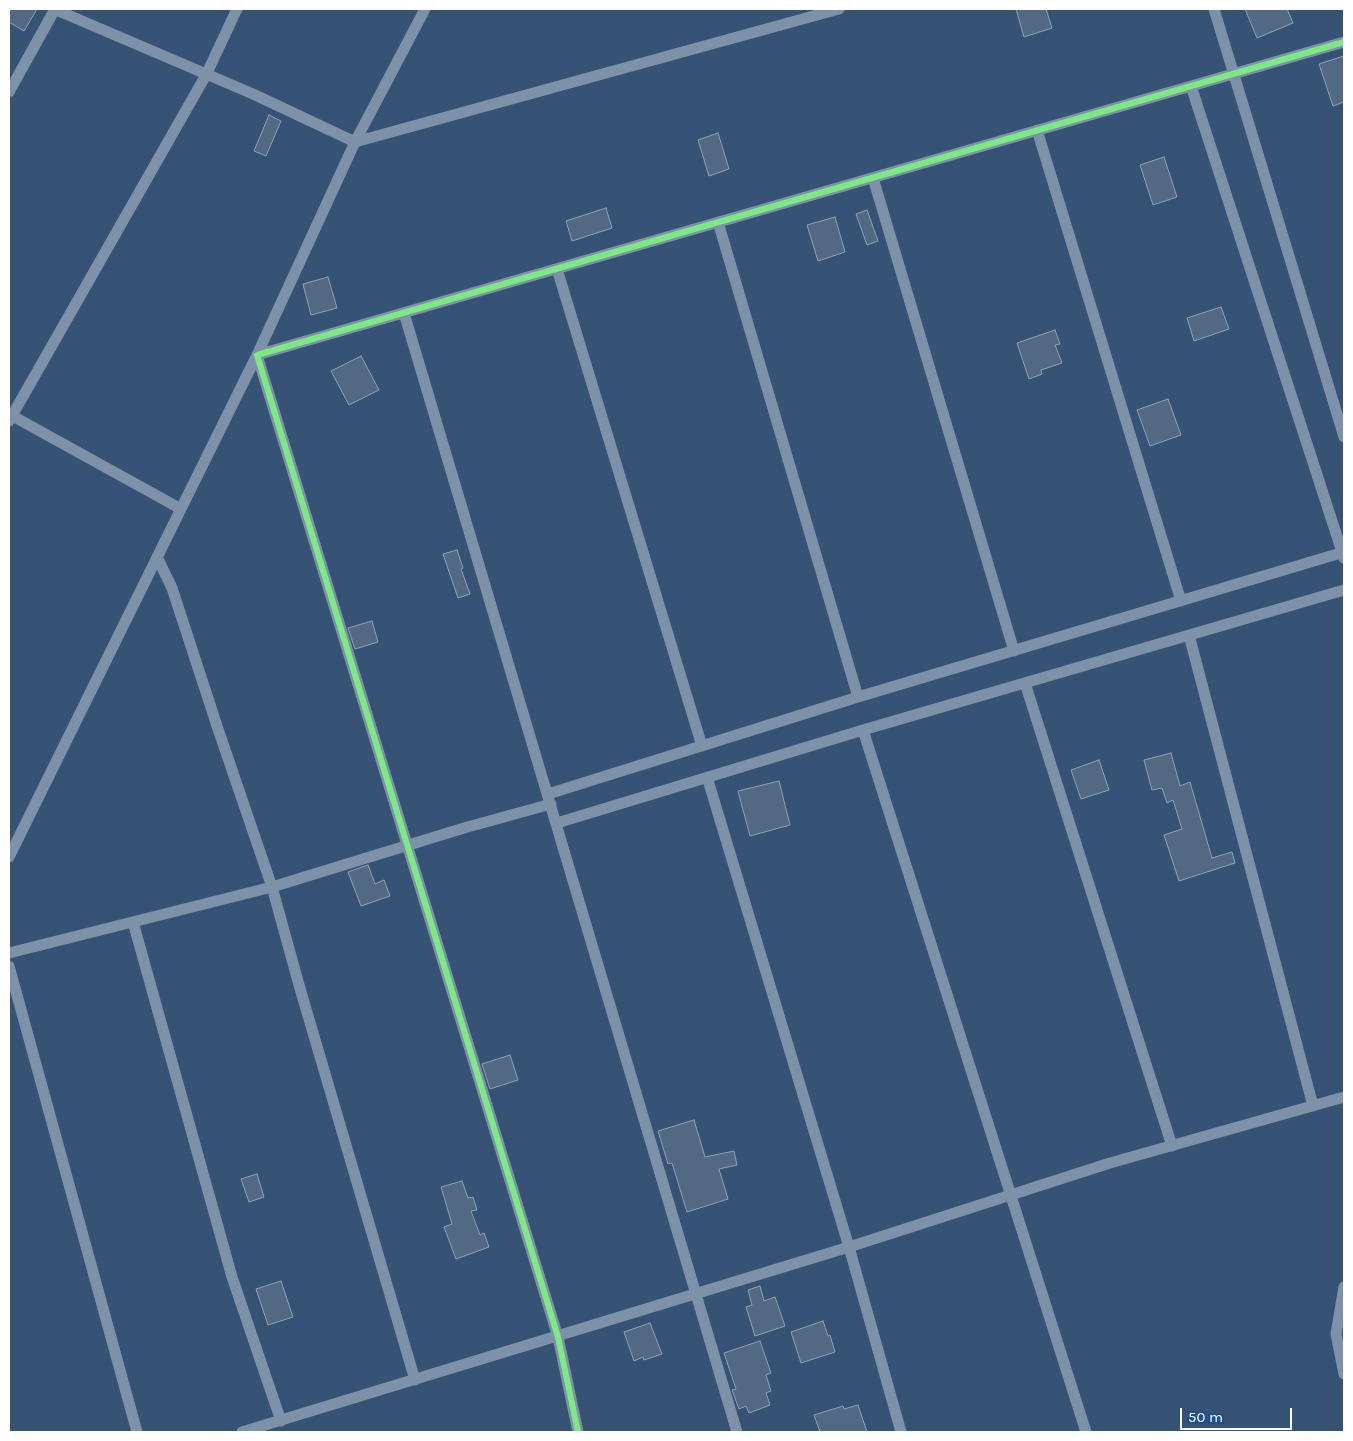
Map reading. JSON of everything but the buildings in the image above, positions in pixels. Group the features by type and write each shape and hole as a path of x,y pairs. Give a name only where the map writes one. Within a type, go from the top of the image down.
{"street":[{"path":"9,92 54,9 253,94 355,142 839,9"},
{"path":"181,509 10,417 206,75 237,9"},
{"path":"9,856 257,355 355,142 425,9"},
{"path":"1214,9 1344,437"},
{"path":"257,355 1344,42"},
{"path":"9,953 272,886 407,845 549,799 702,746 858,697 1344,554 1191,86"},
{"path":"1037,130 1181,601"},
{"path":"873,178 1014,651"},
{"path":"718,222 858,697"},
{"path":"557,269 702,746"},
{"path":"404,312 737,1432"},
{"path":"257,355 558,1337 578,1432"},
{"path":"157,557 172,588 218,730 272,886 298,985 415,1380"},
{"path":"557,823 863,730 1344,590"},
{"path":"1189,635 1313,1106"},
{"path":"1025,683 1172,1146"},
{"path":"863,730 1086,1432"},
{"path":"707,777 850,1247 901,1432"},
{"path":"133,922 232,1277 280,1420"},
{"path":"9,966 137,1432"},
{"path":"242,1432 850,1247 1110,1163 1344,1098"},
{"path":"1344,1287 1336,1334 1344,1374"}],"cycle path":[{"path":"578,1432 558,1337 257,355 1344,42"}]}
